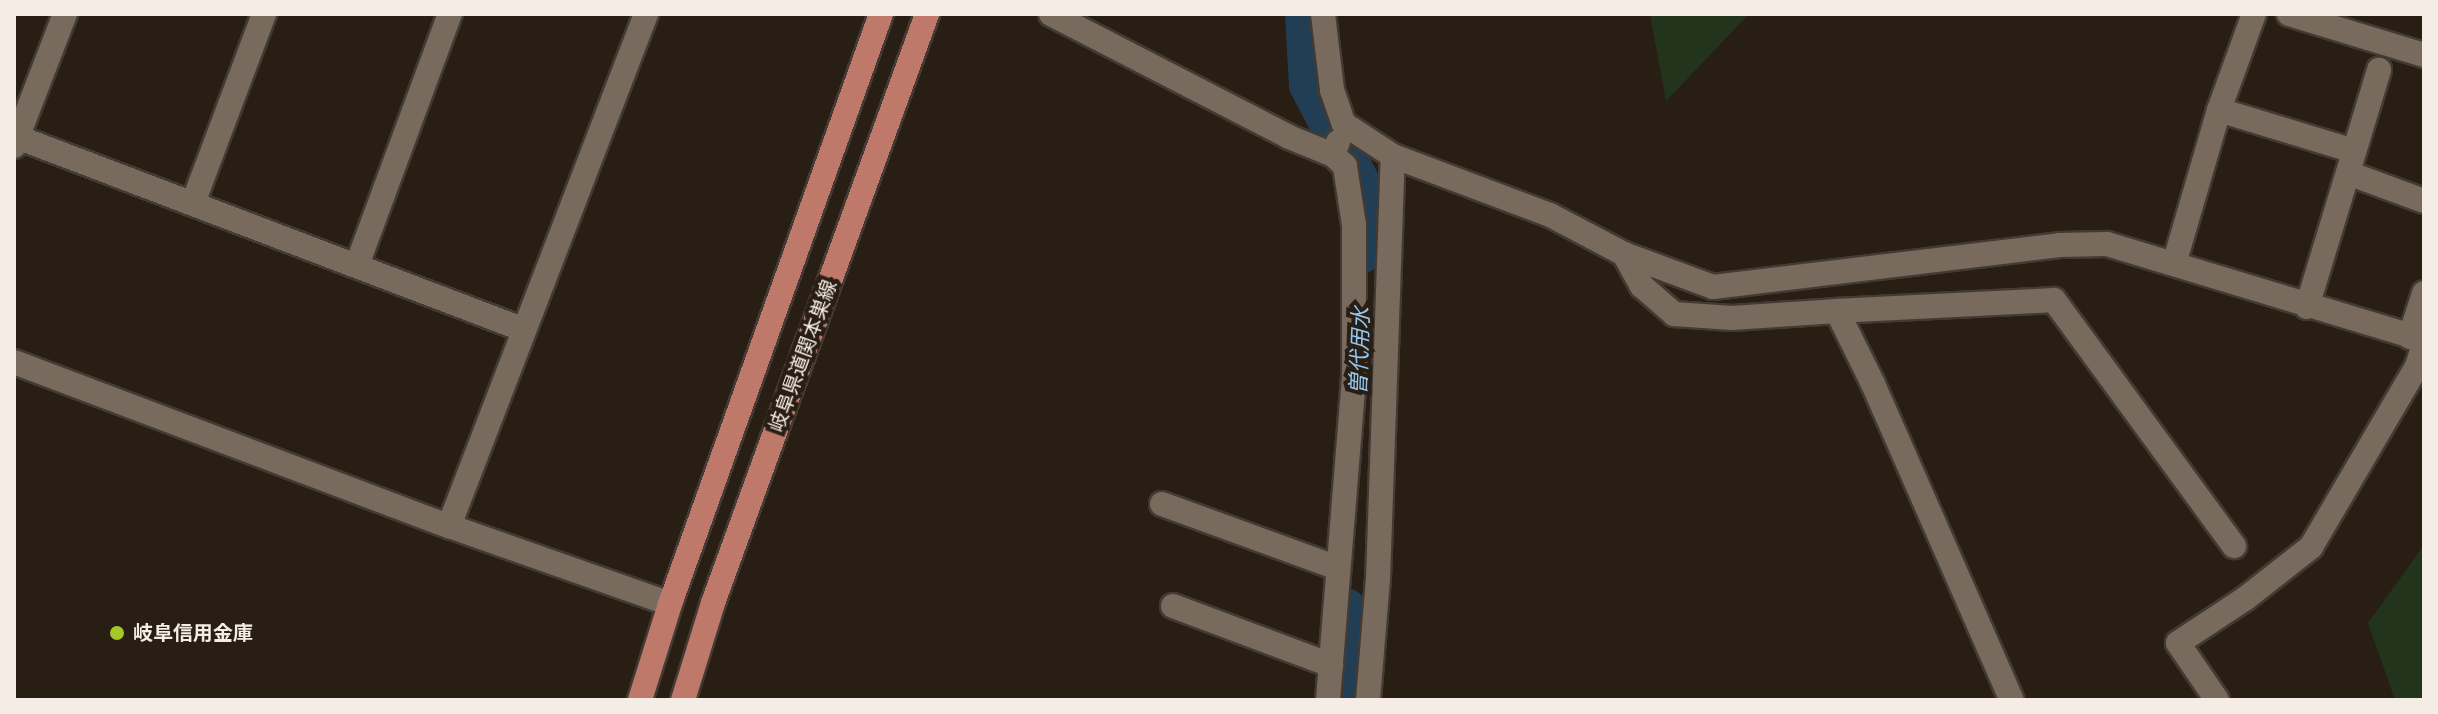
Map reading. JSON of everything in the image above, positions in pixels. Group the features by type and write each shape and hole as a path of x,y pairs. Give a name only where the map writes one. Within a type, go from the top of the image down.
{"main road":[{"name":"岐阜県道関本巣線","path":"640,700 670,604 881,14"},
{"name":"岐阜県道関本巣線","path":"683,700 713,603 927,14"}],"street":[{"path":"65,14 16,141 193,203 522,329"},
{"path":"193,203 264,14"},
{"path":"357,265 450,14"},
{"path":"449,526 522,329 646,14"},
{"path":"1051,14 1289,137 1333,155 1345,166 1354,225 1354,376 1328,700"},
{"path":"1323,14 1332,90 1344,124 1393,156 1550,215 1624,254 1713,287 2059,245 2107,244 2419,340"},
{"path":"2174,264 2219,110 2254,14"},
{"path":"2289,14 2424,55"},
{"path":"2307,307 2379,70"},
{"path":"2219,110 2351,162 2424,201"},
{"path":"1333,155 1344,124"},
{"path":"1368,700 1379,564 1393,156"},
{"path":"1624,254 1642,286 1674,314 1732,318 2054,300 2234,546"},
{"path":"2217,700 2178,643 2246,598 2311,547 2417,366 2424,293"},
{"path":"1837,311 1880,398 2012,700"},
{"path":"14,362 449,526 670,604"},
{"path":"1162,504 1338,568"},
{"path":"1173,606 1331,665"}],"green space":[{"path":"1650,14 1749,14 1666,101"},
{"path":"2424,545 2424,700 2395,700 2368,623"}],"waterway":[{"name":"曽代用水","path":"1305,14 1309,85 1362,186 1362,253"},
{"name":"曽代用水","path":"1341,700 1346,608"}],"place":[{"name":"岐阜信用金庫","path":"117,633"}]}
